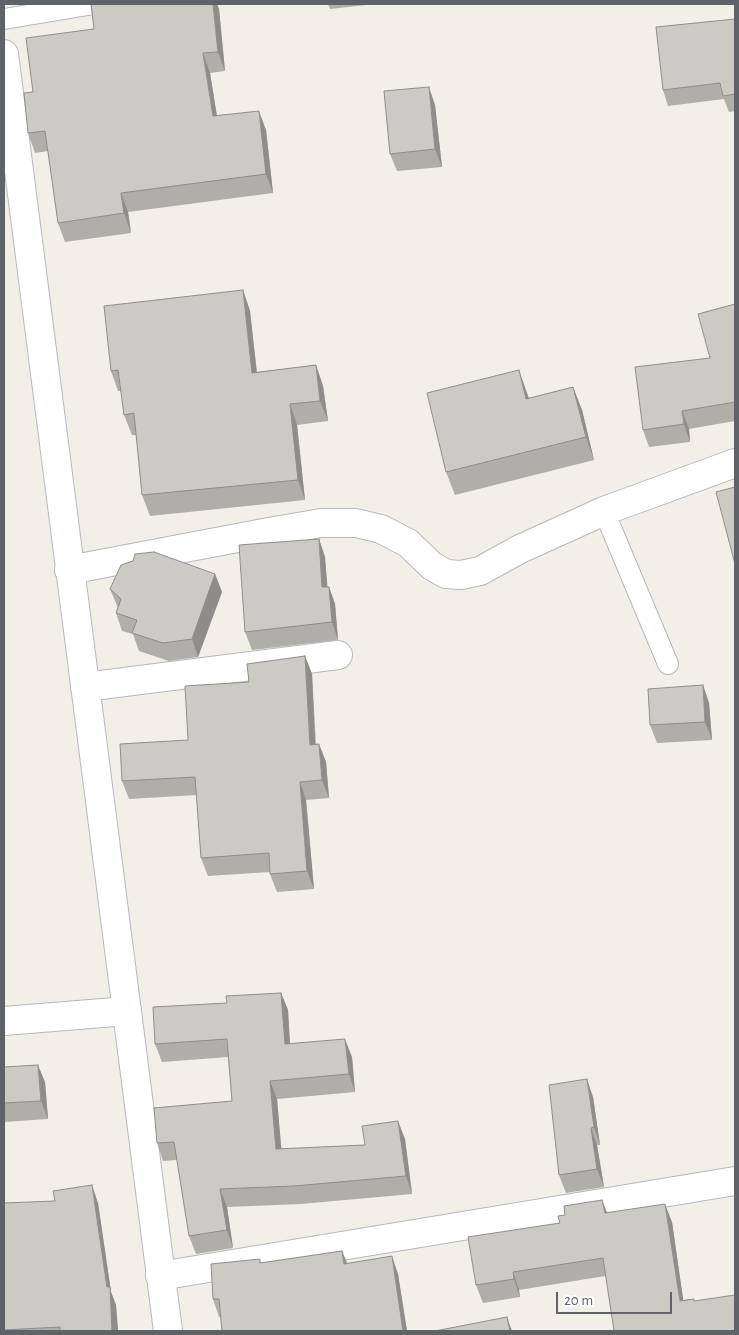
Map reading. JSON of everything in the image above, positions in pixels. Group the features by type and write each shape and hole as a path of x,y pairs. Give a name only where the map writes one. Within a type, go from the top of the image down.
{"street":[{"path":"4,54 168,1331"},
{"path":"69,570 322,523 356,523 381,528 408,543 432,566 446,574 461,575 480,571 520,549 604,511 735,463"},
{"path":"84,688 338,655"},
{"path":"4,1021 127,1011"},
{"path":"160,1276 735,1182"}],"lane":[{"path":"4,19 94,4"},
{"path":"604,511 668,664"}],"building":[{"path":"91,4 213,4 218,52 203,53 213,116 259,111 266,174 121,193 124,213 58,223 45,131 28,133 24,93 33,92 26,38 94,29"},
{"path":"735,19 735,94 723,96 720,83 663,90 656,27"},
{"path":"429,87 435,149 390,154 384,91"},
{"path":"243,290 252,373 316,365 320,401 290,404 298,480 142,495 134,413 124,415 118,370 111,371 104,306"},
{"path":"735,304 735,402 682,411 684,424 643,430 635,367 710,358 698,314"},
{"path":"519,370 526,399 573,387 586,437 446,472 427,393"},
{"path":"735,487 735,564 716,492"},
{"path":"319,539 322,587 329,587 332,622 245,632 239,545"},
{"path":"154,552 215,574 192,639 163,643 132,633 137,620 116,613 121,599 110,589 121,565 133,561 135,554"},
{"path":"305,656 310,745 319,744 322,780 300,782 307,871 270,874 269,853 201,858 195,777 122,781 120,744 188,740 185,686 249,682 247,664"},
{"path":"703,685 705,722 650,725 648,689"},
{"path":"281,993 285,1044 345,1039 349,1074 270,1081 276,1149 365,1145 362,1126 398,1121 406,1176 294,1186 220,1189 227,1230 189,1236 174,1142 157,1143 154,1108 232,1101 227,1039 155,1044 153,1007 227,1003 226,996"},
{"path":"38,1065 41,1101 4,1103 4,1067"},
{"path":"587,1079 594,1127 591,1128 597,1169 559,1175 549,1085"},
{"path":"92,1185 107,1287 110,1287 112,1331 60,1331 60,1327 4,1330 4,1203 55,1201 53,1191"},
{"path":"602,1200 605,1213 665,1204 680,1301 694,1299 694,1301 735,1295 735,1331 614,1331 603,1258 513,1272 514,1279 476,1285 468,1237 560,1223 558,1216 565,1215 564,1206"},
{"path":"342,1251 344,1264 392,1256 403,1331 222,1331 219,1299 213,1299 211,1264 260,1259 260,1263"},
{"path":"507,1317 510,1331 435,1331"}]}
